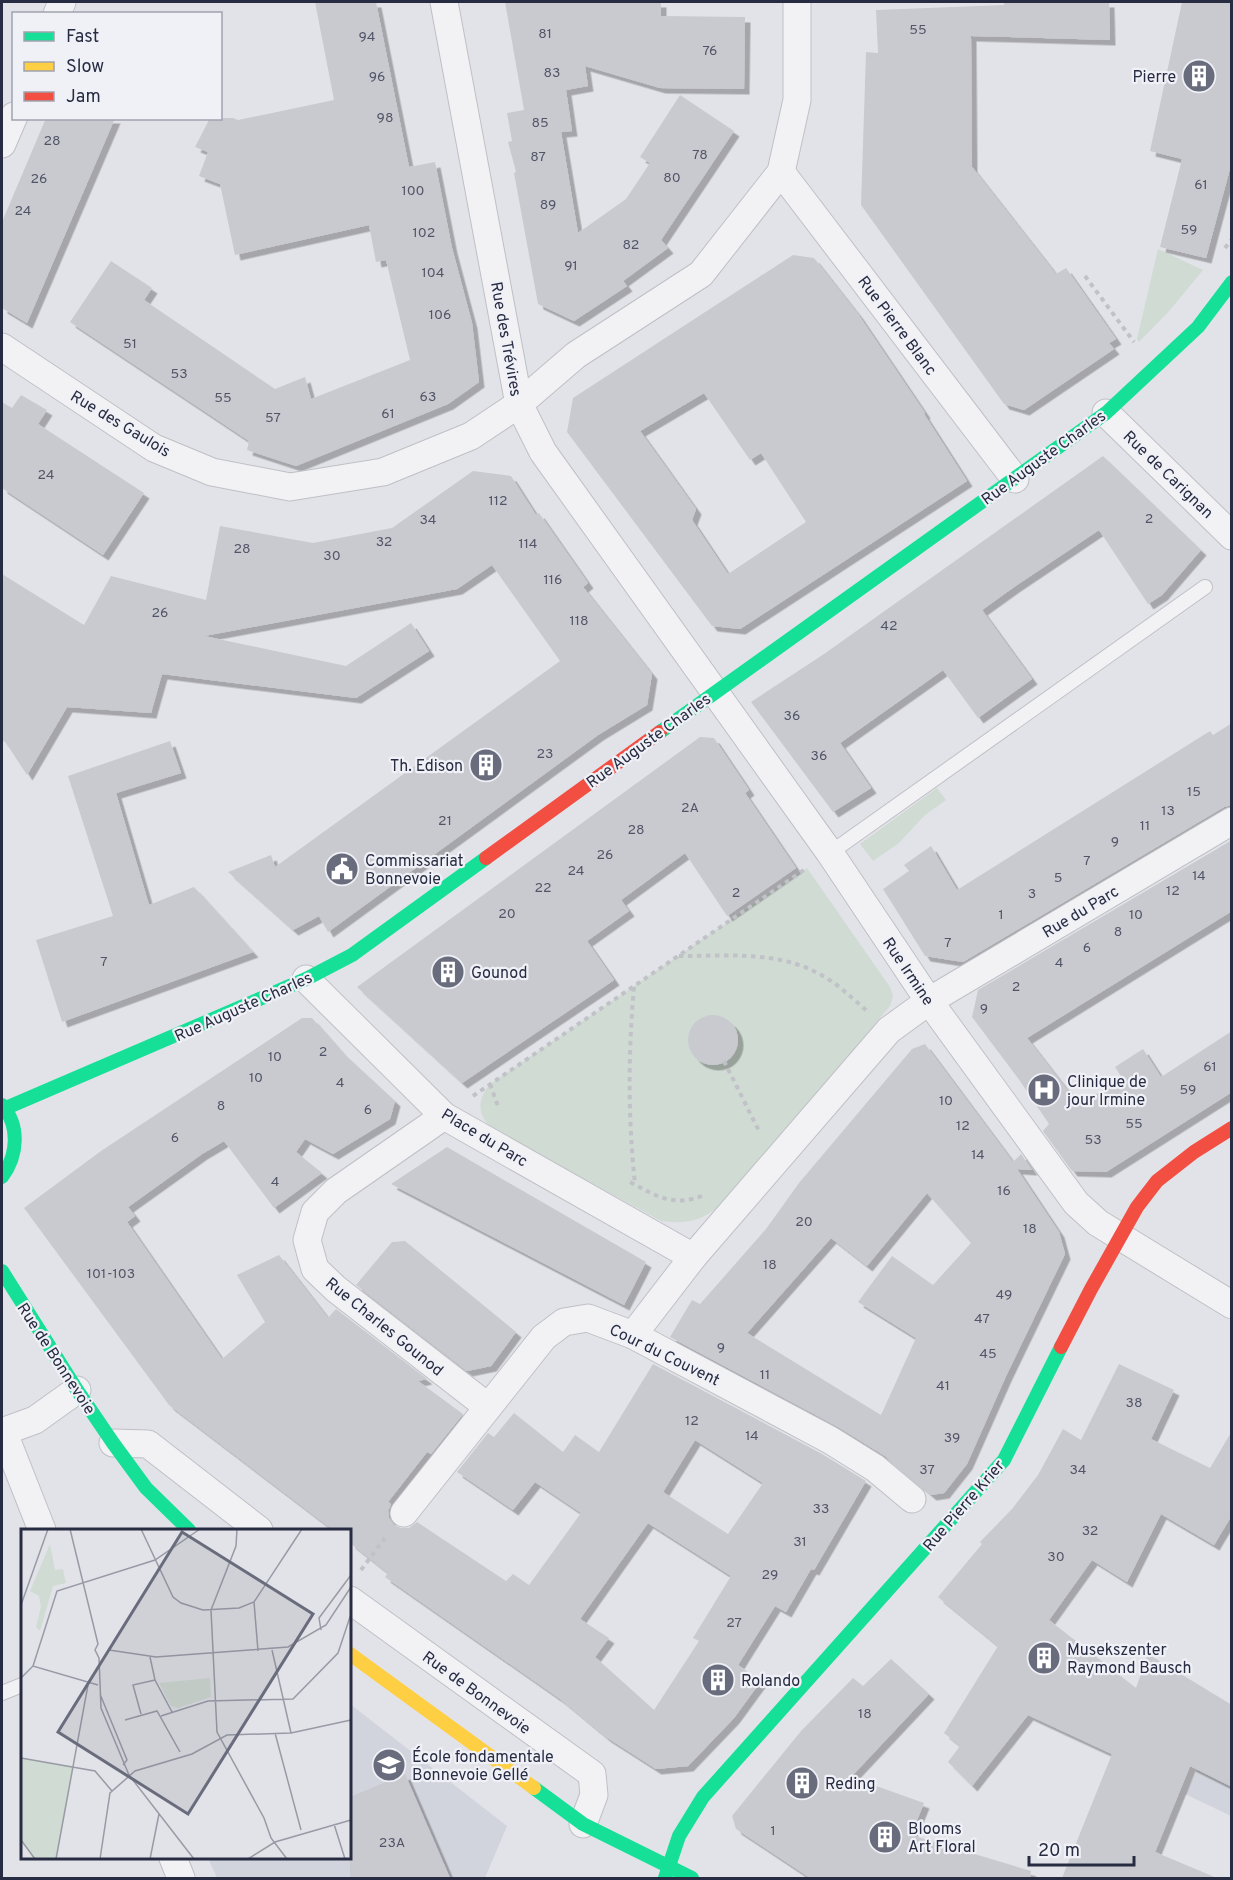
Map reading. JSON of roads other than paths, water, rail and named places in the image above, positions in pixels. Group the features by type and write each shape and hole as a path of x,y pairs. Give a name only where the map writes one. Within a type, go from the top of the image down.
{"main road":[{"name":"Rue Auguste Charles","path":"4,1106 306,979 352,955 1106,412 1198,327 1232,282"},
{"path":"2,1178 14,1152 14,1129 4,1106"},
{"name":"Rue Pierre Krier","path":"666,1873 678,1837 688,1817 703,1797 1004,1460 1119,1237 1137,1207 1157,1181 1194,1152 1232,1128"},
{"name":"Rue de Bonnevoie","path":"2,1272 113,1443 146,1488 188,1529"},
{"path":"351,1655 583,1824 666,1873 692,1878"}],"street":[{"name":"Rue des Trévires","path":"444,2 479,179 519,404 543,452 715,692"},
{"path":"781,172 797,100 797,2"},
{"path":"2,144 12,120"},
{"name":"Rue des Gaulois","path":"2,347 154,448 212,472 290,487 383,472 471,435 519,404 576,356 701,274 781,172"},
{"name":"Rue Pierre Blanc","path":"781,172 1015,479"},
{"name":"Rue de Carignan","path":"1106,412 1232,536"},
{"name":"Rue Irmine","path":"715,692 830,853 929,1001 1076,1203 1098,1223 1119,1237 1232,1305"},
{"name":"Rue du Parc","path":"929,1001 1232,821"},
{"name":"Place du Parc","path":"306,979 444,1116 693,1257"},
{"path":"633,1335 693,1257 889,1030 929,1001"},
{"name":"Rue Charles Gounod","path":"444,1116 336,1191 315,1212 307,1240 315,1269 336,1289 488,1407"},
{"name":"Cour du Couvent","path":"404,1513 544,1337 564,1322 588,1318 633,1335 830,1440 875,1467 912,1499"},
{"path":"42,1529 2,1432 35,1420 77,1390"},
{"path":"113,1443 148,1444 258,1529"},
{"name":"Rue de Bonnevoie","path":"353,1588 592,1774 594,1795 583,1824"},
{"path":"174,1859 181,1878"}],"lane":[{"path":"830,853 1205,587"},
{"path":"2,1693 21,1685"}],"place":[{"name":"Pierre","path":"1199,76"},
{"name":"Th. Edison","path":"486,765"},
{"name":"Commissariat Bonnevoie","path":"342,869"},
{"name":"Gounod","path":"448,972"},
{"name":"Clinique de jour Irmine","path":"1044,1090"},
{"name":"Musekszenter Raymond Bausch","path":"1044,1658"},
{"name":"Rolando","path":"718,1680"},
{"name":"École fondamentale Bonnevoie Gellé","path":"389,1765"},
{"name":"Reding","path":"802,1783"},
{"name":"Blooms Art Floral","path":"885,1837"}]}
